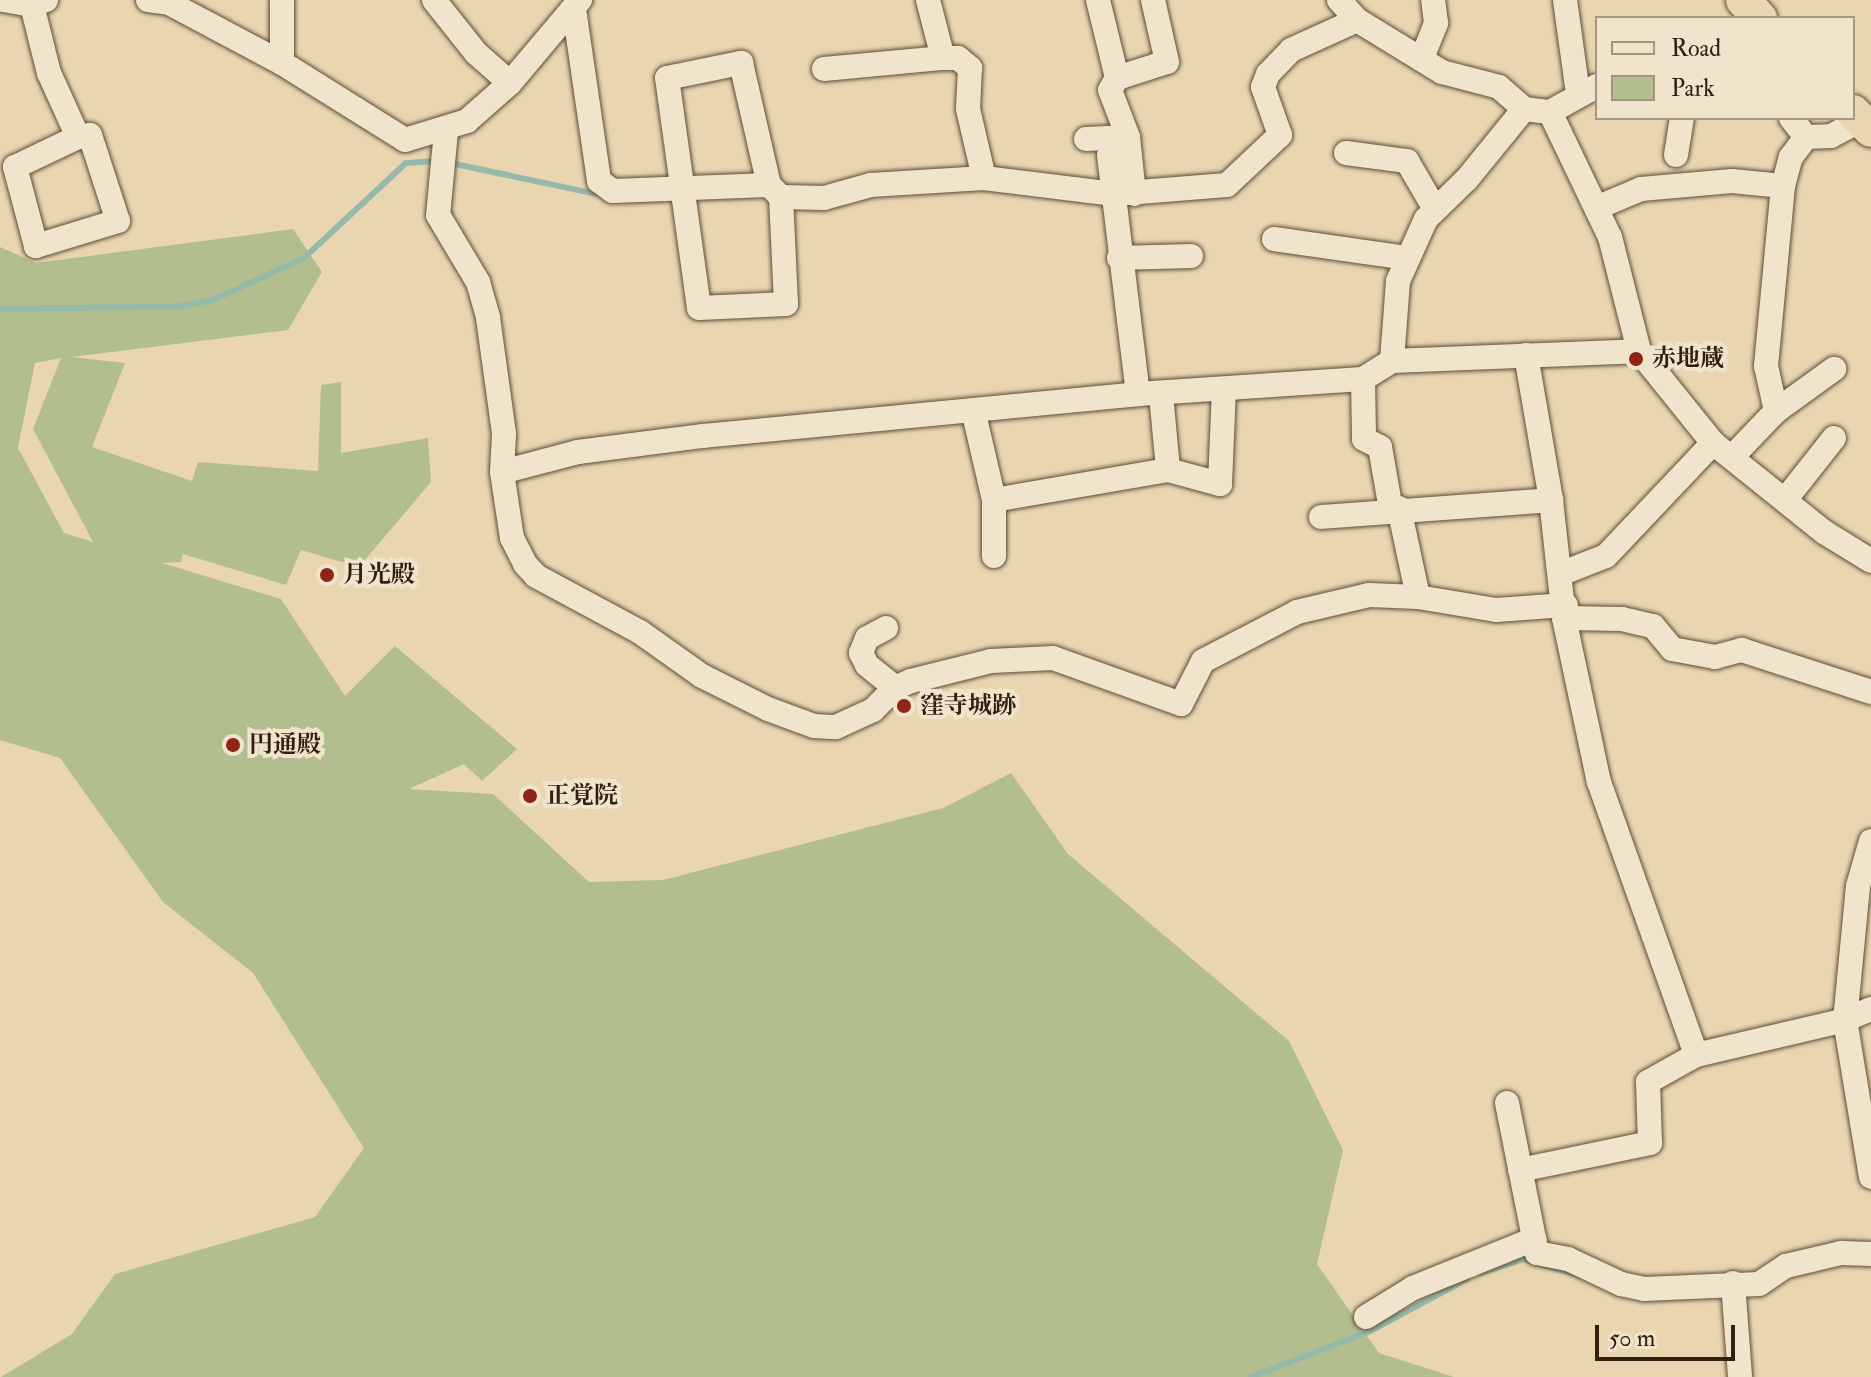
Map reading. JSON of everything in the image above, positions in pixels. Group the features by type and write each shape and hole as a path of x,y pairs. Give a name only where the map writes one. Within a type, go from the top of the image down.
{"highway":[{"path":"1743,0 1758,16"}],"street":[{"path":"3,0 39,2 49,73 78,137"},
{"path":"282,0 282,63"},
{"path":"434,0 476,53 510,83"},
{"path":"928,0 943,58"},
{"path":"1098,0 1117,78"},
{"path":"1153,0 1167,62 1117,78 1110,90 1128,137 1119,258 1168,470"},
{"path":"1339,0 1357,20 1442,72 1499,87 1524,109 1550,112 1587,90 1565,0"},
{"path":"1422,58 1436,23 1433,0"},
{"path":"162,1 282,63 405,140 446,131 467,121 510,83 577,5"},
{"path":"577,5 599,181 613,191 775,191 824,198 871,185 984,178 1124,194 1227,185 1290,132 1263,87 1268,74 1291,50 1357,20"},
{"path":"824,69 958,58 970,68 968,109 984,178"},
{"path":"741,63 775,191 786,304 699,308 685,191 667,78 741,63"},
{"path":"1392,361 1398,281 1408,258 1435,209 1467,179 1524,109"},
{"path":"1550,112 1610,237 1639,351 1722,450 1785,500 1871,561"},
{"path":"1676,155 1682,120"},
{"path":"1776,411 1766,366 1786,167 1798,127 1831,136 1862,121"},
{"path":"446,131 438,215 478,282 488,318 504,434 502,472 512,538 536,576 640,632 702,676 814,726 851,723 895,688 991,661 1053,658 1181,704 1203,661 1297,612 1369,595 1418,597 1496,610 1565,611 1622,619 1653,626 1672,649 1715,657 1742,650 1871,692"},
{"path":"90,135 118,221 36,246 15,167 78,137 90,135"},
{"path":"1086,139 1128,137"},
{"path":"1346,153 1407,161 1435,209"},
{"path":"1109,155 1124,194"},
{"path":"1596,208 1641,189 1732,181 1783,186"},
{"path":"1274,239 1408,258"},
{"path":"1119,258 1191,256"},
{"path":"502,472 578,452 1150,394 1363,379 1392,361 1639,351"},
{"path":"1526,355 1551,500 1565,611 1599,782 1696,1055"},
{"path":"1560,574 1606,556 1722,450 1834,369"},
{"path":"1363,379 1364,439 1380,447 1418,597"},
{"path":"994,500 1168,470 1220,484 1224,389"},
{"path":"974,414 994,500 994,556"},
{"path":"1785,500 1834,438"},
{"path":"1321,517 1395,509 1551,500"},
{"path":"886,628 867,638 861,653 867,665 895,688"},
{"path":"1871,841 1858,886 1845,1020 1871,1177"},
{"path":"1520,1170 1650,1143 1648,1082 1696,1055 1845,1020 1871,1009"},
{"path":"1507,1103 1537,1253 1594,1269 1621,1284 1644,1289 1759,1284 1786,1266 1841,1253 1871,1254"},
{"path":"1366,1317 1413,1288 1534,1239"},
{"path":"1733,1283 1740,1377"}],"green space":[{"path":"293,229 322,272 288,330 72,357 125,363 92,447 192,481 198,462 318,471 321,385 341,382 341,453 428,438 431,482 359,567 301,550 286,585 183,554 181,562 162,563 281,599 345,696 395,646 517,749 482,781 464,764 409,789 493,794 589,882 663,880 943,808 1011,773 1068,854 1289,1041 1343,1150 1317,1264 1379,1353 1454,1377 1,1377 72,1334 115,1274 315,1217 364,1148 253,973 163,902 60,758 0,740 0,247 36,263","holes":["61,358 33,429 93,542 64,533 18,448 35,363"]}],"waterway":[{"path":"0,309 181,306 213,300 304,258 406,163 436,161"},
{"path":"455,164 596,194"},
{"path":"1481,1273 1523,1259 1581,1276"},
{"path":"1251,1377 1370,1331 1467,1279"}],"place":[{"name":"赤地蔵","path":"1636,359"},
{"name":"月光殿","path":"327,575"},
{"name":"窪寺城跡","path":"904,706"},
{"name":"円通殿","path":"233,745"},
{"name":"正覚院","path":"530,796"}]}
